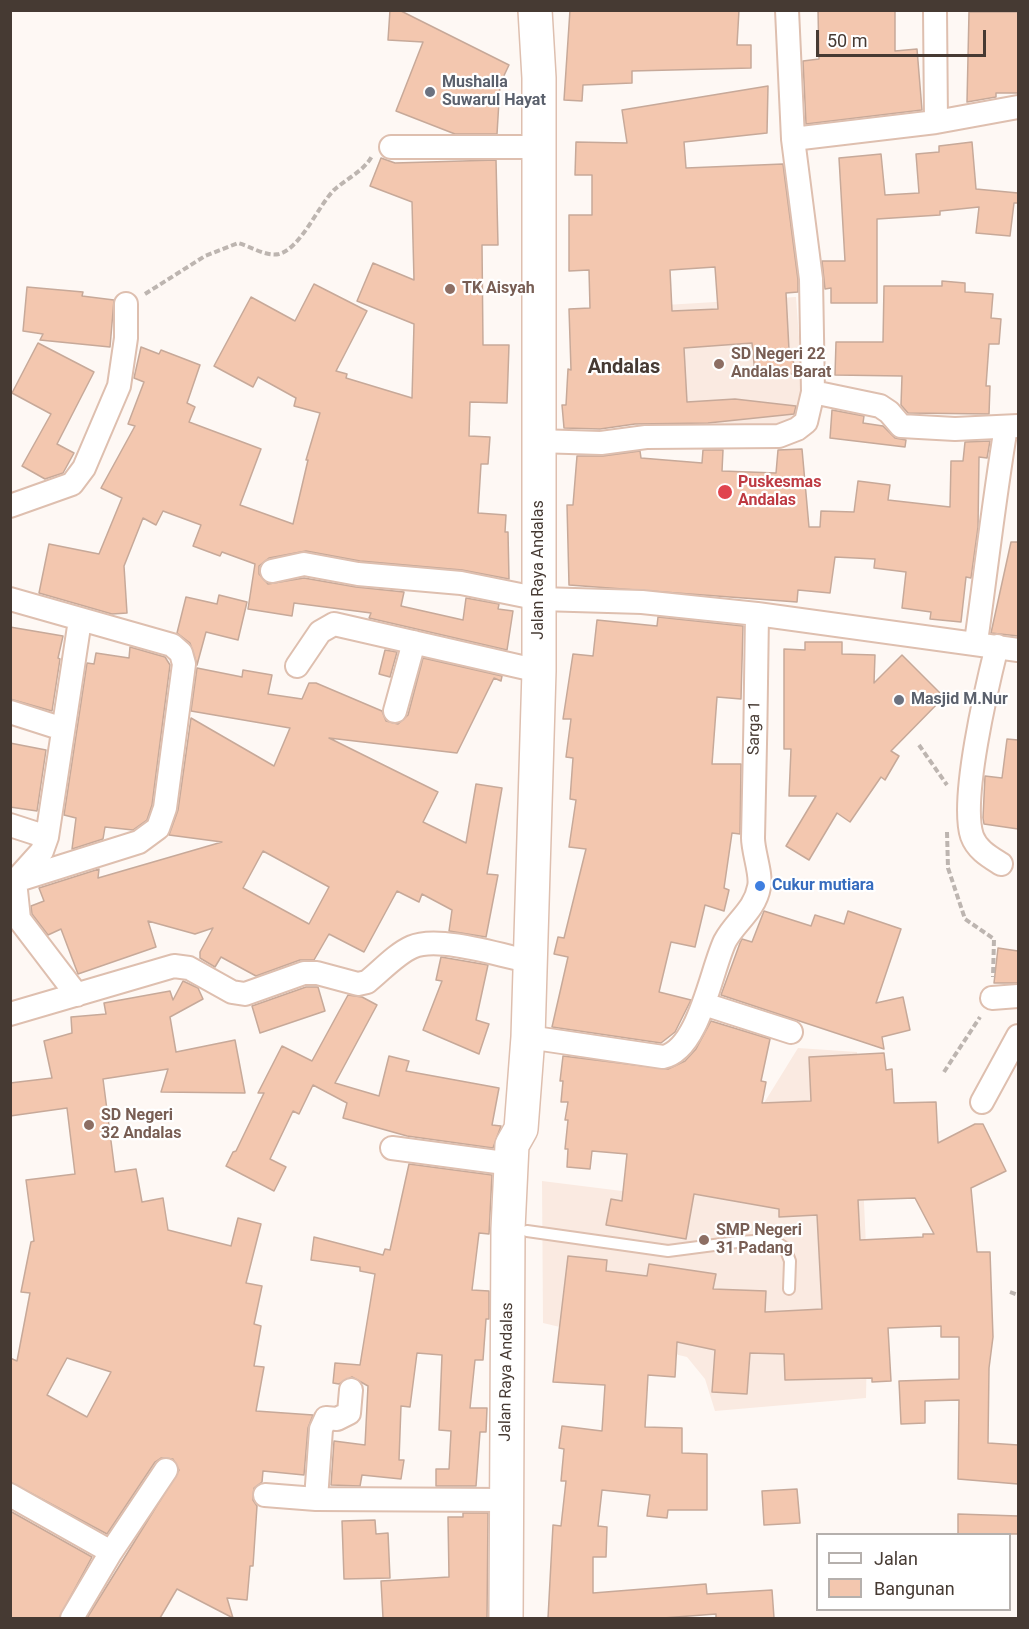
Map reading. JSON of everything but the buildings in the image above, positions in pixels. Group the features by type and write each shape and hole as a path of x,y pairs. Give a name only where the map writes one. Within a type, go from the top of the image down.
{"main road":[{"name":"Jalan Raya Andalas","path":"524,1618 515,1444 508,1229 512,1145 521,1129 528,1037 539,671 537,441 539,147 535,10"},
{"name":"Jalan Raya Andalas","path":"506,1618 505,1500 515,1444 530,1145 521,1129"}],"street":[{"path":"537,441 602,443 646,437 779,436 797,429 806,422 813,392 811,279 793,139 787,10"},
{"path":"935,10 936,122"},
{"path":"793,139 936,122 1018,108"},
{"path":"391,147 539,147"},
{"path":"10,506 72,484 84,468 119,386 126,338 126,304"},
{"path":"813,392 880,406 889,412 901,426 928,429 1012,427 992,507 988,560 997,646 970,785 968,819 973,838 982,851 1001,864"},
{"path":"272,571 303,564 358,574 461,583 540,599 642,602 757,614 997,646"},
{"path":"10,581 18,601 172,645 184,658 163,813 153,834 139,842 15,881"},
{"name":"Sarga 1","path":"528,1037 663,1057 673,1055 680,1049 704,1004 726,939 752,906 760,886 753,843 757,614"},
{"path":"77,995 19,919 15,881 42,851 47,837 80,620"},
{"path":"297,666 320,632 334,624 539,671"},
{"path":"395,711 414,642"},
{"path":"10,712 63,729"},
{"path":"10,825 47,837"},
{"path":"10,1014 174,966 196,971 232,992 245,994 304,973 317,973 358,984 367,982 412,947 428,944 446,944 532,962"},
{"path":"992,998 1018,996"},
{"path":"704,1004 791,1032"},
{"path":"982,1102 1018,1036"},
{"path":"392,1148 512,1164"},
{"path":"316,1499 321,1429 326,1418 337,1419 349,1413 351,1390"},
{"path":"72,1618 111,1552 166,1470"},
{"path":"10,1495 111,1552"},
{"path":"265,1495 316,1499 505,1500"}],"lane":[{"path":"527,1231 668,1251 774,1240 785,1248 790,1261 789,1289"}],"path":[{"path":"126,304 205,256 238,243 272,255 281,254 310,224 332,193 368,164 375,153 391,147"},
{"path":"919,746 947,785 946,796"},
{"path":"947,785 970,785"},
{"path":"944,1072 992,998 994,939 965,919 948,868 946,826"},
{"path":"1010,1292 1018,1295"}],"shaded area":[{"name":"SD Negeri 22 Andalas Barat","path":"796,297 805,421 763,426 641,428 633,307"},
{"name":"SMP Negeri 31 Padang","path":"798,1048 857,1052 868,1289 866,1398 715,1411 705,1379 687,1357 543,1323 542,1181 622,1191 650,1180 759,1156 764,1103"}],"place":[{"name":"Mushalla Suwarul Hayat","path":"430,92"},
{"name":"TK Aisyah","path":"450,289"},
{"name":"SD Negeri 22 Andalas Barat","path":"719,364"},
{"name":"Puskesmas Andalas","path":"725,492"},
{"name":"Masjid M.Nur","path":"899,700"},
{"name":"Cukur mutiara","path":"760,886"},
{"name":"SD Negeri 32 Andalas","path":"89,1125"},
{"name":"SMP Negeri 31 Padang","path":"704,1240"}],"district":[{"name":"Andalas","path":"624,368"}]}
